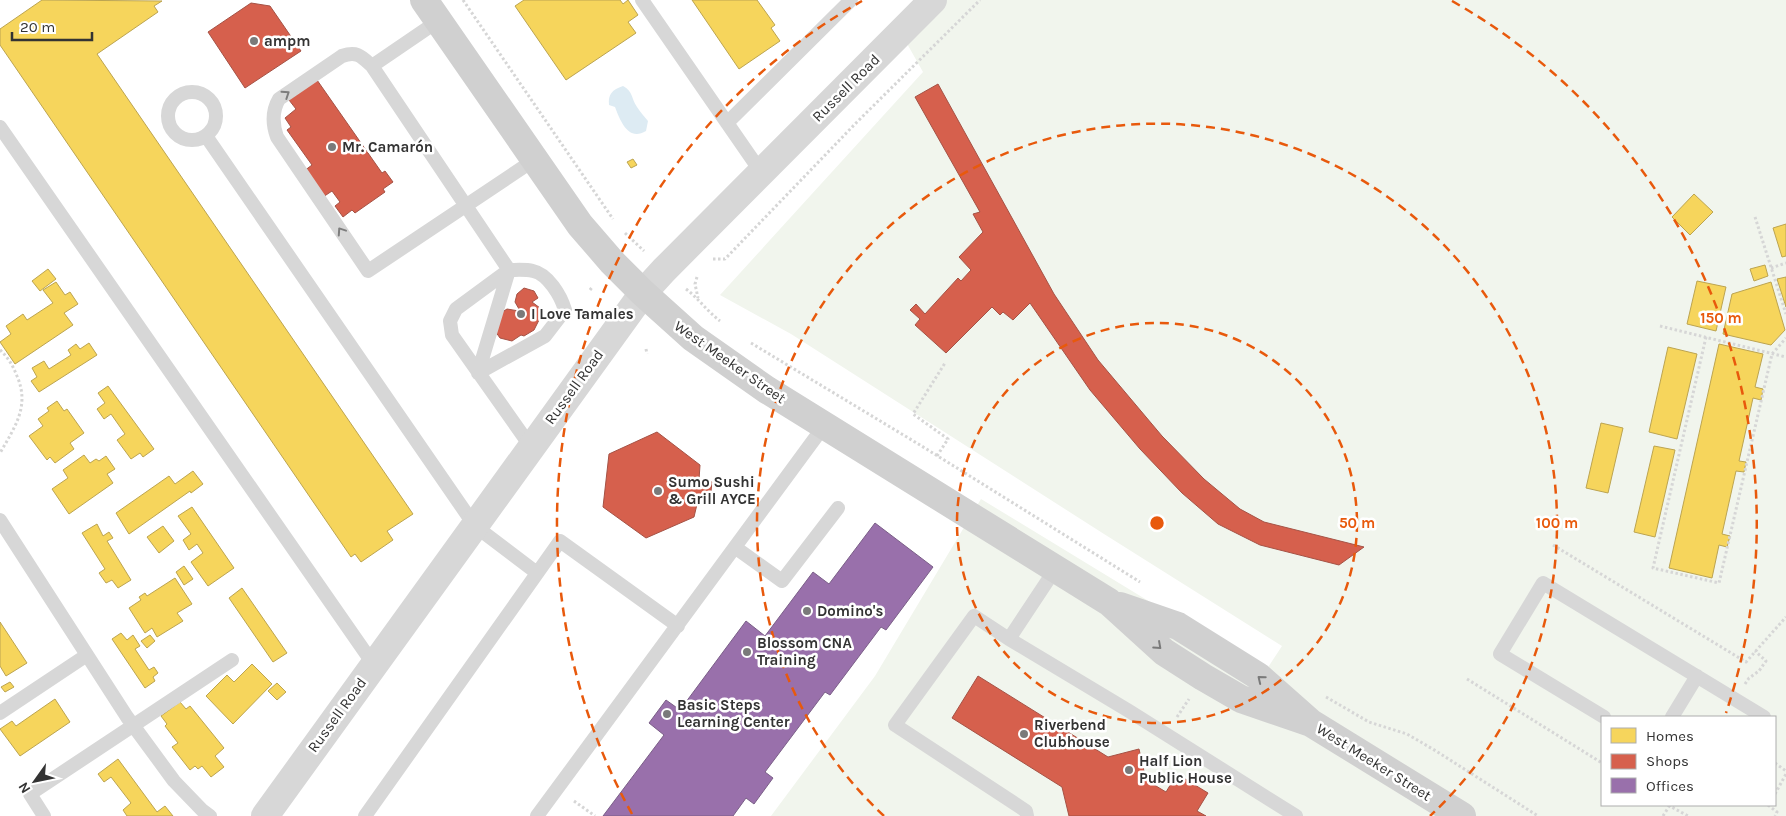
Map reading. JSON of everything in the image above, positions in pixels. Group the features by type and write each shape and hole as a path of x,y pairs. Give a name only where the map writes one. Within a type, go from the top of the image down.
{"main road":[{"name":"West Meeker Street","path":"431,10 580,225 643,294 692,338 767,390 1109,602 1164,652 1241,699 1311,723 1462,816"}],"street":[{"name":"Russell Road","path":"265,816 643,294 761,172 933,0"}],"lane":[{"path":"642,0 761,172"},
{"path":"727,123 851,0"},
{"path":"372,66 431,10"},
{"path":"509,270 466,206 372,66 360,55 351,53 342,56 279,99 273,109 274,127 277,136 368,271 466,206 534,160"},
{"path":"0,127 374,665"},
{"path":"206,136 475,526 537,573"},
{"path":"478,372 509,270"},
{"path":"478,372 545,336 565,310 562,301 554,289 534,271 509,270 456,309 450,321 452,335 478,372 531,447"},
{"path":"537,816 824,426"},
{"path":"736,548 782,581 838,508"},
{"path":"0,520 133,725 174,781 210,816"},
{"path":"365,816 560,541 678,626"},
{"path":"1009,639 1056,568"},
{"path":"1602,716 1500,654 1544,583 1762,716"},
{"path":"1027,816 1026,811 895,725 974,616 1296,816"},
{"path":"0,713 87,655"},
{"path":"44,816 30,794 232,660"},
{"path":"1673,716 1696,676"}],"path":[{"path":"463,0 615,221"},
{"path":"712,258 725,259 856,123 980,0"},
{"path":"1755,217 1786,314"},
{"path":"621,230 633,239 644,252"},
{"path":"1771,268 1786,263"},
{"path":"698,272 695,284 698,298"},
{"path":"686,289 698,298 707,311 724,324"},
{"path":"1660,326 1786,357"},
{"path":"1706,337 1653,568 1719,583 1772,354 1786,338"},
{"path":"744,338 1147,587"},
{"path":"646,349 647,354"},
{"path":"0,350 12,364 23,394 21,412 17,424 0,453"},
{"path":"937,456 948,439 913,414 945,364"},
{"path":"1552,545 1746,662 1786,617"},
{"path":"1467,679 1601,762"},
{"path":"1322,694 1369,722 1407,734 1538,816"},
{"path":"1166,734 1190,697"},
{"path":"1776,765 1786,773 1776,792"},
{"path":"1671,806 1688,816"},
{"path":"1769,806 1778,812 1775,816"},
{"path":"589,812 595,816"}],"shaded area":[{"path":"933,0 1786,0 1786,816 771,816 875,676 981,499 1265,672 1282,646 791,334 720,295 923,72 901,33"},
{"path":"623,86 630,92 637,107 648,121 646,131 640,134 630,132 622,123 615,107 609,105 609,98 612,93"}],"building: Homes":[{"path":"42,0 162,1 154,6 158,12 97,54 413,514 387,531 393,540 361,562 355,554 351,557 0,45 0,29"},
{"path":"524,0 620,0 623,4 628,0 638,15 628,22 636,33 566,80 515,6"},
{"path":"692,0 757,0 775,25 771,28 780,41 739,69"},
{"path":"633,159 637,165 631,168 627,162"},
{"path":"1694,194 1713,212 1690,235 1672,217"},
{"path":"1786,224 1786,256 1782,257 1773,228"},
{"path":"1765,265 1768,276 1754,281 1750,269"},
{"path":"48,269 56,279 40,291 32,281"},
{"path":"1786,277 1786,307 1777,279"},
{"path":"1697,281 1726,287 1716,331 1687,324"},
{"path":"56,282 65,295 70,292 78,304 64,313 73,325 15,364 0,342 11,334 6,326 23,314 27,320 53,303 43,290"},
{"path":"1771,282 1785,330 1771,345 1723,334 1732,294"},
{"path":"89,343 97,355 39,392 31,381 37,377 32,368 44,361 49,369 71,355 68,350 76,344 80,349"},
{"path":"1719,344 1763,354 1755,387 1763,389 1761,400 1753,398 1739,461 1746,462 1744,472 1736,471 1722,534 1730,536 1727,547 1719,545 1712,578 1669,568"},
{"path":"1668,347 1697,354 1677,439 1649,432"},
{"path":"108,386 154,449 143,457 140,453 131,459 117,440 125,434 111,414 104,419 97,409 105,403 98,393"},
{"path":"57,401 64,411 67,409 84,433 70,443 74,449 55,463 50,457 47,460 29,436 43,426 38,419 49,411 47,408"},
{"path":"1601,423 1623,428 1608,493 1586,488"},
{"path":"1654,446 1675,450 1655,537 1634,532"},
{"path":"84,455 90,463 96,459 99,461 106,456 115,469 107,474 113,483 69,514 52,489 68,478 63,470"},
{"path":"193,471 203,484 129,534 116,513 169,476 175,484"},
{"path":"192,507 234,568 208,586 191,562 203,553 197,544 189,550 183,540 191,534 178,516"},
{"path":"97,524 103,536 109,532 113,538 107,541 131,580 118,588 112,580 106,583 99,573 105,569 82,533"},
{"path":"163,526 174,541 159,553 147,537"},
{"path":"184,566 193,579 184,585 176,572"},
{"path":"175,578 192,604 177,613 183,621 157,637 152,628 145,633 129,608 141,600 139,597 145,593 147,596"},
{"path":"242,588 287,653 273,662 229,598"},
{"path":"0,622 27,663 6,676 0,666"},
{"path":"121,633 127,640 133,635 140,646 135,649 149,670 154,667 158,673 153,677 155,681 145,688 112,639"},
{"path":"150,635 155,641 147,648 141,641"},
{"path":"252,664 272,684 233,724 206,696 227,675 234,682"},
{"path":"10,682 14,687 5,692 1,687"},
{"path":"277,683 286,692 277,700 268,691"},
{"path":"55,699 70,722 20,756 0,729 12,721 16,726"},
{"path":"180,702 186,709 190,706 224,748 215,756 224,767 211,777 202,766 198,769 195,766 190,770 172,747 178,743 165,726 167,724 161,716"},
{"path":"118,759 157,812 165,806 173,816 127,816 123,810 131,803 111,777 104,782 98,774"}],"building: Shops":[{"name":"ampm","path":"251,3 270,6 301,51 245,88 208,32"},
{"name":"Mr. Camarón","path":"317,80 382,173 385,171 393,182 383,189 385,192 355,213 352,210 343,217 335,206 340,202 332,191 323,197 304,171 312,165 287,130 291,127 285,118 296,109 289,100"},
{"path":"938,84 1054,294 1098,360 1162,436 1204,479 1240,509 1264,522 1364,547 1339,565 1260,545 1218,524 1182,493 1140,449 1090,390 1030,303 1013,320 1003,312 1000,315 992,307 946,353 915,325 920,319 910,310 916,304 925,314 958,278 961,281 971,270 959,257 983,232 973,214 980,212 915,97"},
{"name":"I Love Tamales","path":"524,288 534,291 538,298 532,302 544,311 542,319 540,318 534,330 524,336 521,335 512,341 500,338 493,328 496,316 507,309 519,311 515,302 517,294"},
{"name":"Sumo Sushi & Grill AYCE","path":"657,432 700,465 699,480 712,482 710,501 698,500 694,517 646,538 603,507 609,454"},
{"name":"Riverbend Clubhouse","path":"978,676 1108,757 1139,749 1146,780 1166,792 1177,774 1208,793 1197,811 1206,816 1069,816 1062,787 952,718"}],"building: Offices":[{"path":"875,523 933,567 886,630 881,627 830,695 825,692 765,772 773,778 754,804 746,798 733,816 603,816 664,735 649,723 666,700 680,710 746,621 765,636 813,572 829,584"}],"place":[{"name":"ampm","path":"254,41"},
{"name":"Mr. Camarón","path":"332,147"},
{"name":"I Love Tamales","path":"521,314"},
{"name":"Sumo Sushi & Grill AYCE","path":"658,491"},
{"name":"Domino's","path":"807,611"},
{"name":"Blossom CNA Training","path":"747,652"},
{"name":"Basic Steps Learning Center","path":"667,714"},
{"name":"Riverbend Clubhouse","path":"1024,734"},
{"name":"Half Lion Public House","path":"1129,770"}]}
